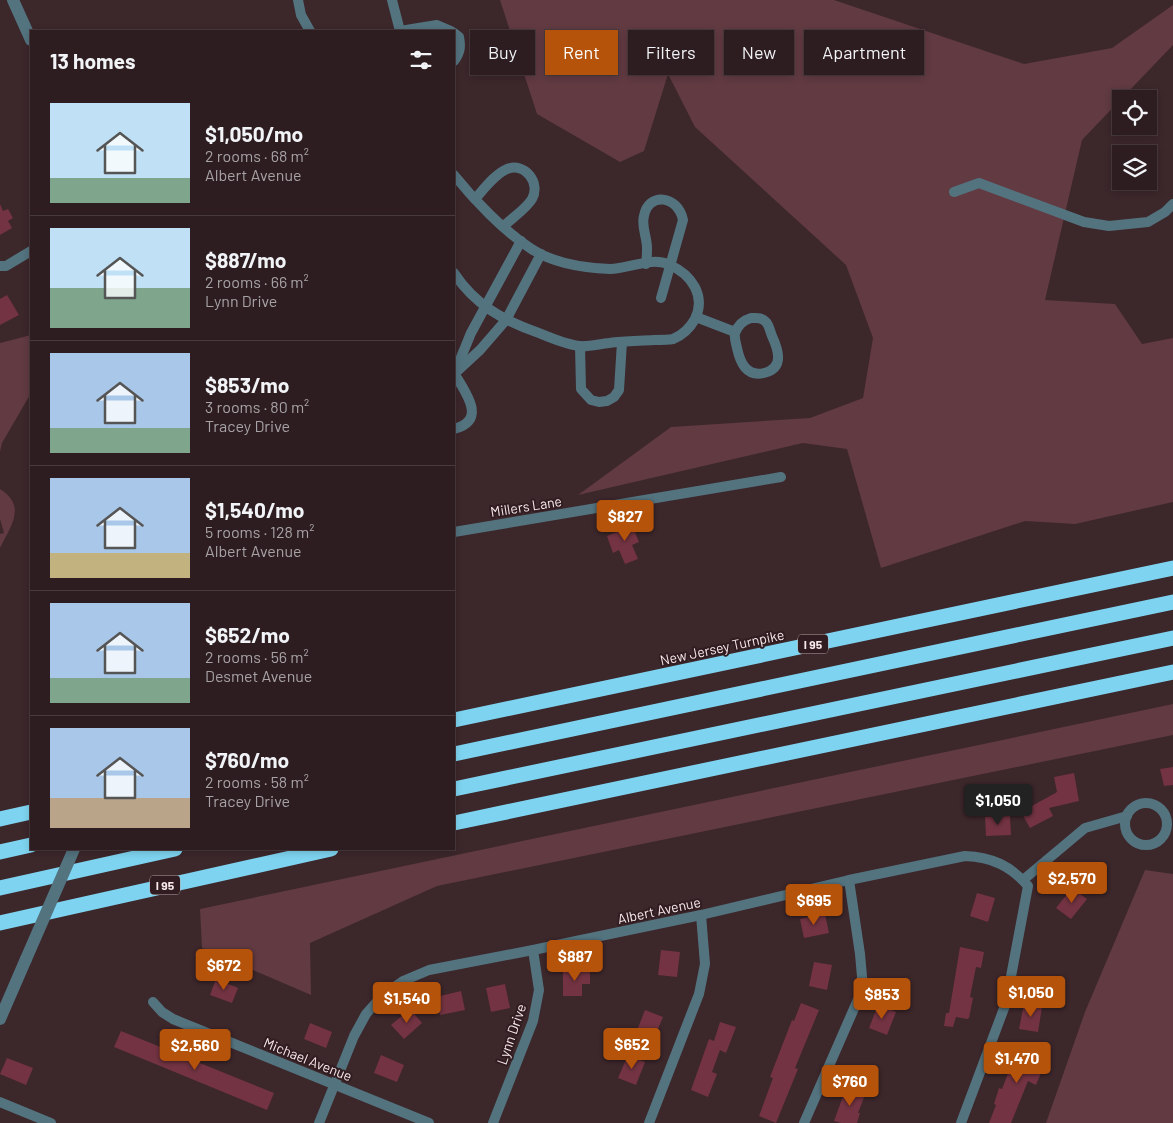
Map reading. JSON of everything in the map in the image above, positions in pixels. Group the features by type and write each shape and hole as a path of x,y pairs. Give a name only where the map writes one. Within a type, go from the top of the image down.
{"highway":[{"name":"New Jersey Turnpike","path":"455,720 1173,568"},
{"path":"455,754 1173,602"},
{"path":"455,790 1173,638"},
{"path":"455,823 1173,672"},
{"path":"0,819 30,812"},
{"path":"0,852 30,845"},
{"path":"0,888 170,850"},
{"name":"I 95","path":"0,923 327,850"}],"street":[{"path":"13,0 30,38"},
{"path":"298,0 301,14 309,30"},
{"path":"392,0 400,30"},
{"path":"406,30 437,25 448,30"},
{"path":"455,34 460,37 461,46 455,60"},
{"path":"475,198 506,169 518,168 531,176 535,184 535,193 531,201 504,226"},
{"path":"455,176 504,226 531,249 555,260 581,266 612,269 654,262 670,265 684,272 695,286 700,300 696,317 690,329 672,339 580,346 549,337 506,320 485,307 461,285 455,275"},
{"path":"954,192 979,183 1084,222 1109,226 1148,222 1165,212 1173,204"},
{"path":"646,264 647,247 643,219 645,210 657,200 674,202 682,212 683,220 661,298"},
{"path":"455,371 471,333 521,241"},
{"path":"0,266 6,266 30,252"},
{"path":"455,372 480,350 506,320 541,254"},
{"path":"696,317 736,332"},
{"path":"760,318 766,322 779,353 778,361 774,368 767,373 758,374 750,372 744,367 740,361 735,338 736,332 744,320 760,318"},
{"path":"580,346 580,384 586,396 591,400 599,402 607,401 614,396 620,384 622,342"},
{"path":"455,375 472,406 472,414 468,422 462,427 455,429"},
{"name":"Millers Lane","path":"455,532 781,477"},
{"path":"961,1123 1006,1003 1028,886 1023,880 1084,828 1127,816 1134,807 1142,804 1155,805 1160,809 1165,816 1165,833 1160,840 1152,844 1137,843 1130,838 1127,832 1125,826 1127,816"},
{"path":"0,1019 74,850"},
{"name":"Albert Avenue","path":"319,1123 354,1036 366,1014 382,996 403,981 429,970 701,915 849,880 965,856 993,860 1006,866 1023,880"},
{"path":"804,1123 862,988 860,954 849,880"},
{"path":"649,1123 699,994 705,964 701,915"},
{"name":"Lynn Drive","path":"493,1123 533,1021 539,990 534,950"},
{"name":"Michael Avenue","path":"153,1002 162,1012 173,1019 429,1123"},
{"path":"0,1102 51,1123"}],"shaded area":[{"path":"500,0 834,0 923,30 804,30 804,75 924,75 924,30 1024,64 1112,48 1173,5 1173,45 1130,90 1112,90 1112,109 1082,140 1045,300 1115,304 1142,344 1173,338 1173,502 1075,524 1025,521 881,568 847,449 803,443 578,495 671,427 810,418 863,398 873,338 846,265 695,127 669,75 714,75 714,30 628,30 628,75 668,75 644,151 620,162 537,114 524,75 535,75 535,30 510,30"},
{"path":"30,335 30,395 2,443 0,452 0,343"},
{"path":"0,489 13,502 15,509 12,524 0,548 0,534 4,533 0,519"},
{"path":"1173,704 1173,735 437,886 310,943 311,995 202,948 200,909"},
{"path":"1145,870 1173,874 1173,1123 1046,1123 1085,1012"}],"building":[{"path":"0,204 3,211 8,209 13,218 8,221 12,228 0,235"},
{"path":"7,295 19,315 0,325 0,299"},
{"path":"630,520 639,542 632,545 638,559 625,564 619,550 613,553 607,536 620,531 618,525"},
{"path":"1173,767 1173,785 1164,786 1160,769"},
{"path":"1074,773 1079,801 1049,808 1053,816 1030,828 1021,812 1057,792 1054,777"},
{"path":"1010,816 1011,835 986,836 985,817"},
{"path":"1072,888 1087,899 1071,919 1056,908"},
{"path":"977,893 995,898 988,922 970,916"},
{"path":"825,914 829,933 804,938 800,919"},
{"path":"960,947 984,952 981,968 976,967 970,997 973,998 969,1018 956,1017 953,1027 944,1026 946,1013 949,1013"},
{"path":"661,950 680,952 677,977 658,975"},
{"path":"814,962 832,965 827,990 809,986"},
{"path":"563,971 590,971 590,984 582,984 582,996 563,996"},
{"path":"216,979 238,988 232,1003 210,995"},
{"path":"505,984 510,1008 491,1012 486,988"},
{"path":"461,991 465,1010 440,1015 436,997"},
{"path":"801,1003 819,1010 795,1068 798,1069 776,1123 759,1116 773,1078 770,1077 792,1020 794,1021"},
{"path":"1024,1004 1042,1007 1038,1032 1019,1029"},
{"path":"878,1005 896,1012 887,1035 869,1028"},
{"path":"410,1009 422,1023 404,1039 391,1025"},
{"path":"645,1010 663,1017 653,1041 636,1033"},
{"path":"720,1022 736,1027 726,1053 720,1050 712,1072 717,1074 708,1097 691,1090 709,1039 714,1041"},
{"path":"310,1023 332,1032 326,1048 304,1039"},
{"path":"121,1031 274,1093 267,1110 114,1047"},
{"path":"1018,1048 1033,1053 1034,1050 1048,1056 1036,1085 1028,1081 1011,1123 989,1123 996,1105 994,1104 999,1088 1002,1089"},
{"path":"381,1055 404,1065 397,1082 374,1073"},
{"path":"628,1055 645,1062 636,1085 618,1078"},
{"path":"7,1058 33,1068 26,1085 0,1074"},
{"path":"846,1088 865,1095 858,1113 860,1113 857,1123 834,1121"}]}
